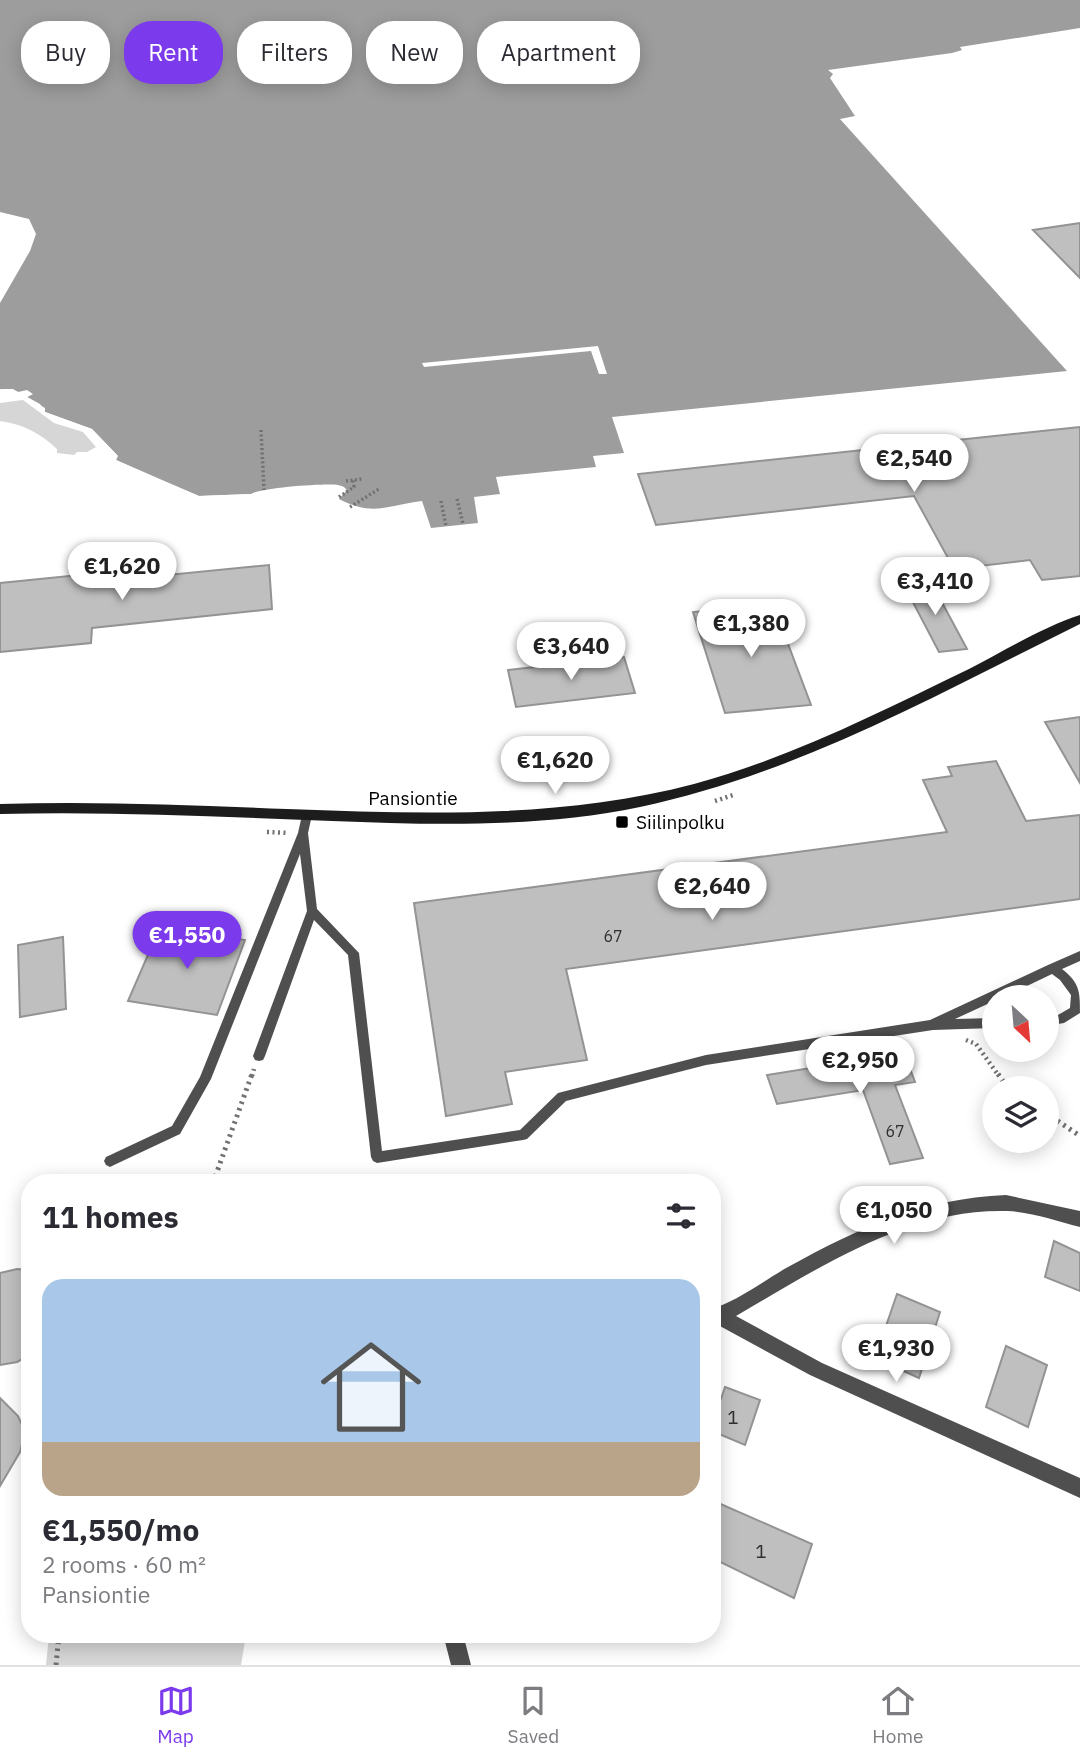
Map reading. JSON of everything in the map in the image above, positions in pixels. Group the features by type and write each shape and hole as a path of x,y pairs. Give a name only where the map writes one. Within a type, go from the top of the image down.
{"street":[{"name":"Pansiontie","path":"0,809 486,818 580,811 668,796 779,761 854,728 1080,619"},
{"path":"721,1313 808,1264 873,1232 932,1214 980,1203 1009,1203 1080,1219"},
{"path":"721,1319 816,1369 1080,1488"},
{"path":"455,1643 461,1665"}],"lane":[{"path":"110,1161 176,1130 205,1079 303,833 307,815"},
{"path":"259,1056 312,911 303,833"},
{"path":"312,911 353,953 377,1157 523,1135 562,1097 706,1060 932,1025 982,1023"},
{"path":"932,1025 1080,956"},
{"path":"1052,968 1064,977 1077,995 1076,1010 1059,1020"}],"path":[{"path":"261,430 264,490"},
{"path":"346,481 362,479"},
{"path":"339,497 355,487 353,480"},
{"path":"350,507 379,489"},
{"path":"457,499 463,524"},
{"path":"441,501 446,526"},
{"path":"710,802 743,792"},
{"path":"263,832 303,833"},
{"path":"932,1025 976,1044 999,1076"},
{"path":"216,1174 259,1056"},
{"path":"1059,1122 1080,1136"},
{"path":"55,1665 58,1643"}],"shaded area":[{"path":"0,0 1080,0 1080,28 960,47 962,50 952,53 828,70 833,74 830,78 855,116 840,119 1067,371 612,417 624,453 593,456 596,467 496,477 500,494 474,497 478,523 431,528 422,501 371,509 339,499 347,490 338,485 293,486 251,494 199,496 116,460 117,455 92,429 45,412 45,408 27,397 32,394 0,389 0,303 30,251 36,234 29,219 0,212"},
{"path":"23,400 54,423 83,432 96,447 74,455 57,453 57,449 38,434 16,424 0,421 0,403"},
{"path":"48,1643 245,1643 241,1665 46,1665"}],"pier":[{"path":"598,346 607,374 599,374 591,351 424,367 422,363"},
{"path":"0,389 13,389 18,392 27,390 33,394 27,397 40,404 45,412 92,429 118,456 116,460 163,481 199,496 251,494 248,497 198,499 162,485 114,463 114,456 90,432 43,415 42,409 24,399 24,395 18,396"}],"building":[{"path":"1080,223 1080,278 1033,230"},
{"path":"1080,427 1080,576 1042,580 1030,560 954,569 914,496 656,525 638,474"},
{"path":"269,565 272,609 92,628 91,643 0,652 0,583 168,566 168,575"},
{"path":"931,582 967,649 939,652 904,585"},
{"path":"773,604 811,705 725,713 693,612"},
{"path":"624,657 635,693 516,707 508,670"},
{"path":"1080,717 1080,783 1045,722"},
{"path":"996,761 1026,821 1080,815 1080,899 566,969 587,1060 505,1072 512,1104 446,1116 414,903 947,832 923,780 952,776 948,767"},
{"path":"160,927 245,940 217,1015 128,1001"},
{"path":"63,937 66,1009 20,1017 18,945"},
{"path":"904,1053 915,1082 895,1085 923,1158 890,1164 863,1090 777,1104 767,1075"},
{"path":"1054,1241 1080,1253 1080,1291 1045,1277"},
{"path":"21,1269 21,1360 0,1365 0,1273"},
{"path":"897,1294 940,1312 919,1378 875,1358"},
{"path":"1006,1346 1047,1365 1028,1427 986,1407"},
{"path":"725,1387 760,1400 745,1445 721,1435 721,1399"},
{"path":"0,1398 21,1423 21,1448 0,1486"},
{"path":"721,1504 812,1544 794,1598 721,1562"}],"place":[{"name":"Siilinpolku","path":"622,822"}]}
